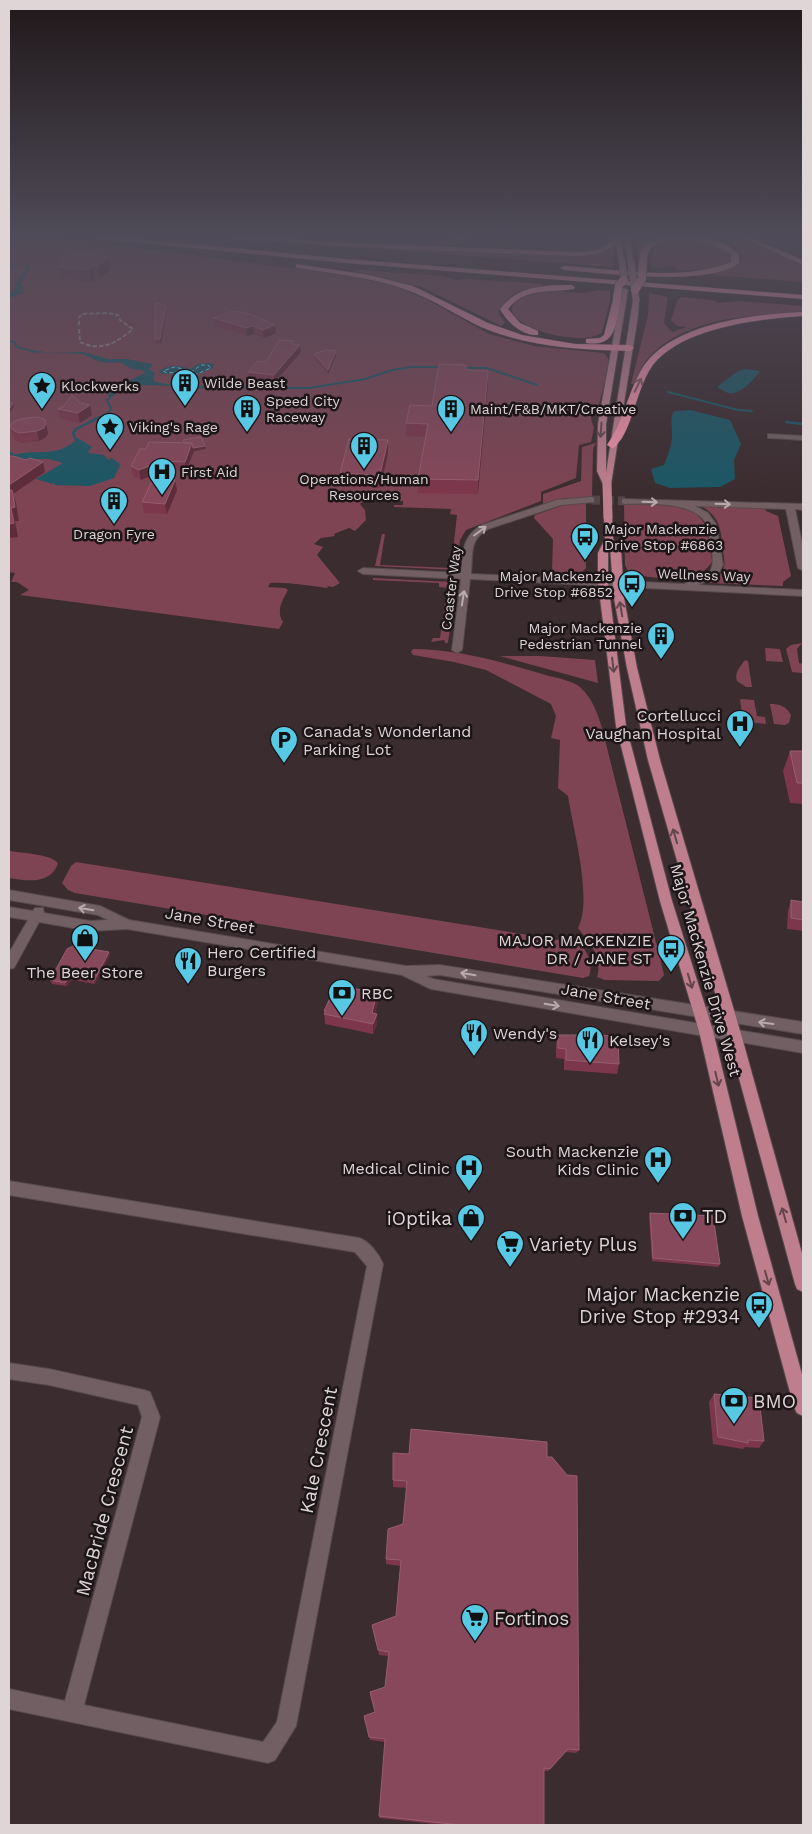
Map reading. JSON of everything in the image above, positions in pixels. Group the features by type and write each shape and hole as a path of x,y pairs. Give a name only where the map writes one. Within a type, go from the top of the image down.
{"highway":[{"path":"481,323 524,339 565,345 630,348"},
{"path":"513,323 537,334 564,339 594,341 602,340 608,336 611,323"},
{"path":"612,445 621,435 635,390 648,366 664,351 688,338 731,323"}],"main road":[{"name":"Major MacKenzie Drive West","path":"607,484 601,471 602,424 619,323"},
{"name":"Major MacKenzie Drive West","path":"635,323 612,445 612,470 607,484 609,539 603,553 603,582 621,726 666,901 698,1011 706,1031 750,1216 803,1407"},
{"name":"Major MacKenzie Drive West","path":"609,539 616,549 618,584 632,668 644,720 803,1284"}],"street":[{"path":"771,436 803,438"},
{"name":"Coaster Way","path":"457,650 470,540 475,533 485,527 560,502 591,500"},
{"path":"625,501 803,507"},
{"path":"674,503 693,508 705,515 712,524 718,565 714,574 701,581 676,588"},
{"path":"790,507 803,568"},
{"name":"Wellness Way","path":"363,571 803,593"},
{"name":"Jane Street","path":"9,895 100,910 127,924"},
{"path":"9,964 43,902"},
{"name":"Jane Street","path":"9,912 90,926 127,924 406,971 440,970 803,1028"},
{"name":"Jane Street","path":"406,971 431,984 803,1047"},
{"name":"Kale Crescent","path":"9,1188 359,1245 375,1264 286,1726 268,1753 9,1699"},
{"name":"MacBride Crescent","path":"9,1371 49,1377 144,1398 151,1417 72,1712"}],"shaded area":[{"path":"9,323 468,323 489,334 534,346 604,353 608,358 609,364 599,405 594,407 591,419 594,428 591,442 579,445 576,478 541,492 541,501 466,530 460,540 456,570 375,566 382,534 385,534 380,565 451,568 457,515 450,514 451,509 394,507 394,505 403,505 403,501 365,500 360,504 365,510 366,520 355,531 349,528 334,534 335,536 321,538 314,544 323,547 317,555 340,583 333,587 327,586 328,588 270,583 268,587 285,588 288,590 280,610 283,622 279,629 20,595 29,590 17,582 11,582 15,573 9,572"},
{"path":"494,323 505,323 501,326"},
{"path":"524,323 604,323 602,332 589,337 570,338 549,334"},
{"path":"646,323 664,323 672,332 687,327 677,326 674,323 715,323 682,334 664,344 649,357 634,384 631,384"},
{"path":"596,443 593,449 592,498 566,498 543,504 543,494 581,481 582,447"},
{"path":"586,502 586,568 581,573 552,572 553,539 534,518 535,515 564,505"},
{"path":"624,503 668,504 679,506 698,515 706,527 712,561 706,569 687,577 662,578 629,573 625,565"},
{"path":"697,504 765,507 766,511 778,516 791,576 783,582 783,586 708,583 723,570 721,536 715,518 705,508"},
{"path":"373,578 453,582 453,585 457,586 448,642 446,644 444,640 431,642 433,638 440,638 447,588 439,587 439,583 373,580"},
{"path":"802,643 797,649 799,663 803,664 803,678 802,673 792,672 786,649 791,645"},
{"path":"765,648 780,649 783,662 766,661"},
{"path":"413,649 447,651 516,666 570,682 581,688 588,696 602,728 661,962 664,975 659,981 605,980 597,977 597,956 578,928 582,915 583,882 568,796 558,788 560,740 551,738 556,716 551,704 486,670 413,655 411,652"},
{"path":"500,656 540,656 595,660 598,683"},
{"path":"745,660 748,661 752,687 746,687 737,681 736,678 739,668"},
{"path":"740,700 754,700 757,716 765,717 766,724 743,720"},
{"path":"770,704 780,705 787,709 791,715 789,723 785,725 774,724"},
{"path":"9,851 43,856 58,863 50,875 38,880 9,878"},
{"path":"76,862 559,940 573,935 581,944 589,959 589,976 583,978 75,893 68,890 62,883 71,866"}],"water":[{"path":"83,352 108,359 127,359 152,364 149,369 155,373 153,379 155,382 179,386 136,385 125,387 110,398 108,395 118,384 145,373 142,370 131,369 122,363 100,362 83,354 53,353"},
{"path":"198,364 214,364 213,368 197,375 200,377 196,378 190,379 176,374 159,372 169,366 190,369"},
{"path":"746,369 760,371 742,389 737,392 728,393 717,387 738,371"},
{"path":"690,410 730,420 741,444 734,460 735,479 720,487 670,488 655,483 651,469 664,465 669,453 674,411"},
{"path":"78,438 92,447 89,453 104,455 108,460 112,458 121,465 116,466 120,466 114,478 90,486 54,485 55,483 52,484 36,479 63,463 49,459 9,459 9,457 17,454 61,449 70,445"}],"building":[{"path":"155,323 163,323 160,339 155,339"},
{"path":"229,323 270,323 275,325 263,330 253,326 246,328"},
{"path":"279,340 294,341 292,344 300,345 274,375 248,372 258,361 266,362"},
{"path":"326,350 336,351 328,370 314,354"},
{"name":"Maint/F&B/MKT/Creative","path":"439,364 466,365 466,370 488,371 478,480 418,479 428,424 406,423 410,405 432,406"},
{"path":"72,395 80,403 90,405 78,413 58,409 64,406"},
{"path":"37,417 44,419 46,423 44,428 37,431 19,433 10,426 13,422 20,419"},
{"path":"201,437 205,446 193,448 192,443 185,443 183,440"},
{"path":"349,439 388,440 380,475 340,473"},
{"path":"149,442 192,443 185,462 162,461 139,470 131,466 140,449 146,449"},
{"path":"13,456 43,462 9,485 9,457"},
{"path":"153,479 175,480 165,504 142,502"},
{"path":"9,490 12,490 15,507 11,508 14,523 9,524"},
{"path":"790,751 803,751 803,783 797,783"},
{"path":"791,900 803,902 803,920 791,918"},
{"name":"The Beer Store","path":"73,946 109,952 94,981 71,976 65,983 50,980 67,949"},
{"path":"336,985 377,993 372,1013 377,1014 373,1024 324,1014"},
{"path":"587,1033 618,1037 619,1064 566,1060 566,1049 558,1048 558,1035 587,1035"},
{"name":"TD","path":"650,1213 713,1216 720,1264 653,1258"},
{"name":"BMO","path":"714,1394 759,1398 764,1441 748,1440 748,1443 718,1437"},
{"name":"Fortinos","path":"411,1429 547,1442 547,1457 552,1457 567,1475 577,1476 579,1750 568,1749 550,1769 544,1768 544,1825 460,1825 379,1816 385,1739 369,1737 364,1716 375,1712 370,1692 385,1687 389,1652 378,1650 372,1625 396,1616 401,1560 386,1559 388,1529 403,1524 407,1481 393,1480 393,1453 409,1454"}],"waterway":[{"path":"9,341 14,342 17,347 36,352"},
{"path":"175,387 309,388 365,379 392,370 411,367 443,367"},
{"path":"462,368 487,368 537,385"},
{"path":"668,392 738,410 752,411"},
{"path":"91,421 108,413 111,409 107,400 110,398"},
{"path":"76,440 73,433 76,429 94,420"},
{"path":"786,422 803,424"},
{"path":"9,452 13,455"}],"ferry route":[{"path":"201,365 208,365 211,368 190,377 179,372 167,373 163,371 174,367 193,371 201,365"}],"tunnel":[{"path":"591,500 625,501"}],"railway":[{"path":"79,329 80,342 87,345 101,346 114,342 133,329 124,323"}],"place":[{"name":"Wilde Beast","path":"185,407"},
{"name":"Klockwerks","path":"42,410"},
{"name":"Speed City Raceway","path":"247,433"},
{"name":"Maint/F&B/MKT/Creative","path":"451,433"},
{"name":"Viking's Rage","path":"110,451"},
{"name":"Operations/Human Resources","path":"364,470"},
{"name":"First Aid","path":"162,496"},
{"name":"Dragon Fyre","path":"114,525"},
{"name":"Major Mackenzie Drive Stop #6863","path":"585,561"},
{"name":"Major Mackenzie Drive Stop #6852","path":"632,608"},
{"name":"Major Mackenzie Pedestrian Tunnel","path":"661,660"},
{"name":"Cortellucci Vaughan Hospital","path":"740,748"},
{"name":"Canada's Wonderland Parking Lot","path":"284,764"},
{"name":"The Beer Store","path":"85,962"},
{"name":"MAJOR MACKENZIE DR / JANE ST","path":"671,973"},
{"name":"Hero Certified Burgers","path":"188,985"},
{"name":"RBC","path":"342,1017"},
{"name":"Wendy's","path":"474,1057"},
{"name":"Kelsey's","path":"590,1064"},
{"name":"South Mackenzie Kids Clinic","path":"658,1184"},
{"name":"Medical Clinic","path":"469,1192"},
{"name":"TD","path":"683,1240"},
{"name":"iOptika","path":"471,1242"},
{"name":"Variety Plus","path":"510,1268"},
{"name":"Major Mackenzie Drive Stop #2934","path":"759,1329"},
{"name":"BMO","path":"734,1425"},
{"name":"Fortinos","path":"475,1642"}]}
